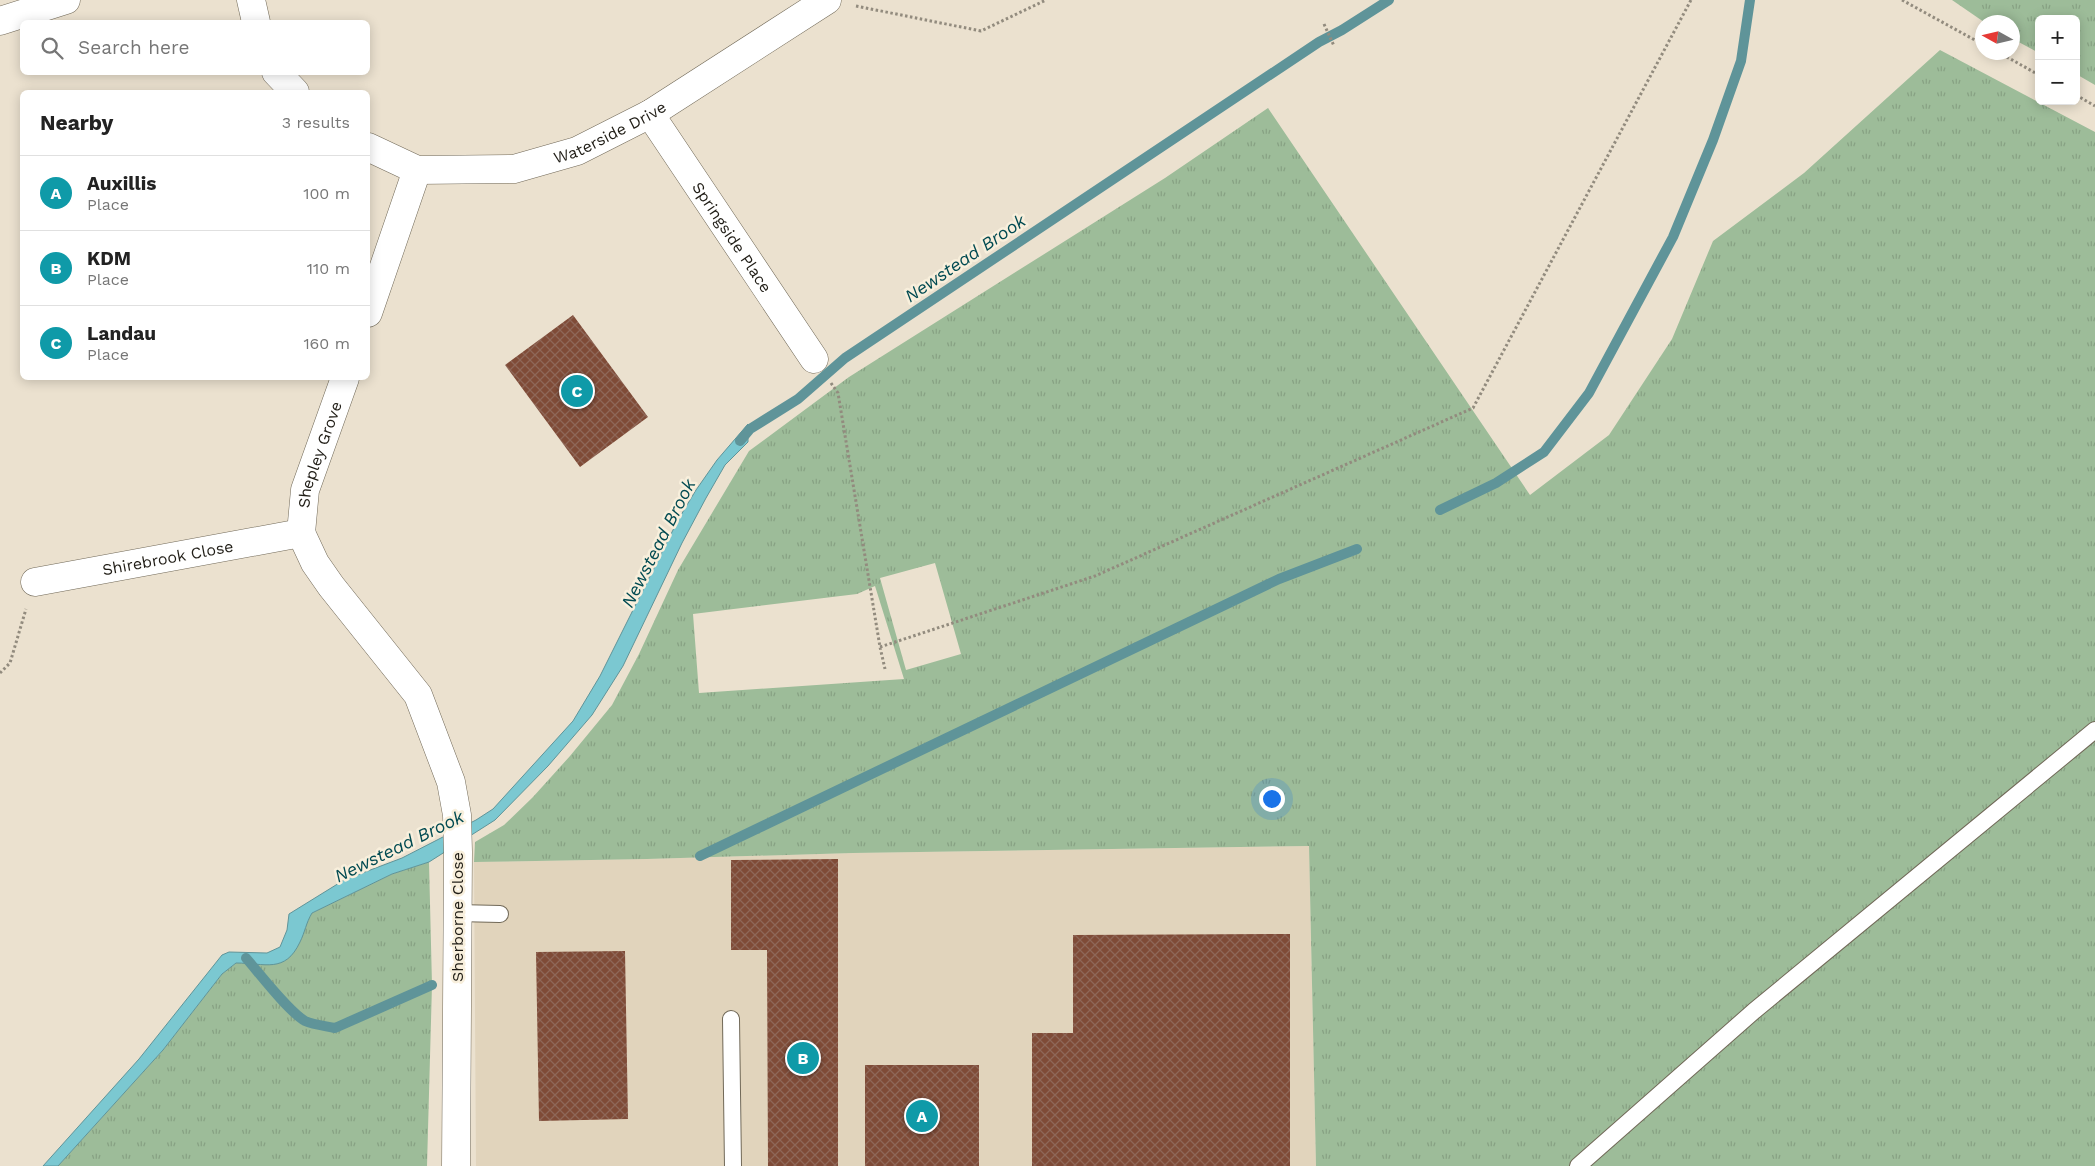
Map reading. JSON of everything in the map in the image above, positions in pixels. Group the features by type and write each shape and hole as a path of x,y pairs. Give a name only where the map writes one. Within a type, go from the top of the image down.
{"street":[{"path":"0,21 66,0"},
{"path":"250,0 255,20"},
{"name":"Waterside Drive","path":"370,148 418,170 514,169 577,151 650,114 826,0"},
{"path":"279,75 293,90"},
{"name":"Springside Place","path":"650,114 814,359"},
{"path":"370,307 418,170"},
{"name":"Shepley Grove","path":"301,533 305,490 344,380"},
{"name":"Shirebrook Close","path":"34,582 301,533"},
{"name":"Sherborne Close","path":"301,533 315,563 331,586 418,695 451,782 456,815 458,852 456,913 456,1144"}],"lane":[{"path":"1578,1166 1754,1011 2095,730"},
{"path":"456,913 500,914"},
{"path":"731,1019 733,1166"}],"path":[{"path":"826,0 981,31 1046,0"},
{"path":"880,647 1094,576 1473,408 1691,0"},
{"path":"1902,0 1975,40"},
{"path":"1324,24 1334,46"},
{"path":"2012,60 2035,73"},
{"path":"2080,97 2095,106"},
{"path":"835,388 838,393 885,668"},
{"path":"0,672 10,663 34,582"}],"shaded area":[{"path":"1309,846 1316,1166 476,1166 474,862 853,853"}],"green space":[{"path":"1952,0 2095,0 2095,85 2080,76 2080,15 2035,15 2035,51 2020,43 2020,15 1975,16"},
{"path":"1940,50 2035,100 2035,105 2044,105 2095,132 2095,1166 1316,1166 1309,846 853,853 474,862 475,842 504,825 533,797 612,705 639,654 678,570 749,451 849,377 1165,178 1268,108 1530,495 1609,435 1672,339 1713,241 1804,173","holes":["935,563 961,654 906,670 880,578","875,586 904,679 699,693 693,614 857,594"]},
{"path":"429,862 432,985 427,1166 58,1166 163,1050 222,974 236,963 250,963 300,942 305,924 312,913 392,874"}],"water":[{"path":"748,424 748,442 725,465 706,498 682,543 623,666 592,715 548,766 495,820 429,862 392,874 312,913 300,942 288,959 281,963 265,965 236,963 222,974 163,1050 58,1166 43,1166 139,1059 222,955 229,952 267,953 280,947 287,930 289,914 344,880 402,858 476,820 493,809 573,721 600,676 678,520 717,460"}],"building":[{"path":"573,315 648,417 580,467 505,365"},
{"path":"838,859 838,1166 768,1166 767,950 731,950 731,860"},
{"path":"1290,934 1290,1166 1032,1166 1032,1033 1073,1033 1073,935"},
{"path":"625,951 628,1119 539,1121 536,952"},
{"path":"865,1065 979,1065 979,1166 865,1166"}],"waterway":[{"name":"Newstead Brook","path":"740,441 750,429 798,399 845,358 1319,42 1342,30 1389,0"},
{"path":"1440,510 1496,483 1544,452 1589,393 1673,237 1713,140 1741,61 1750,0"},
{"path":"700,856 1279,579 1357,549"},
{"path":"246,958 298,1016 305,1021 335,1028 432,985"}],"place":[{"name":"Landau","path":"577,391"},
{"name":"KDM","path":"803,1058"},
{"name":"Auxillis","path":"922,1116"}]}
